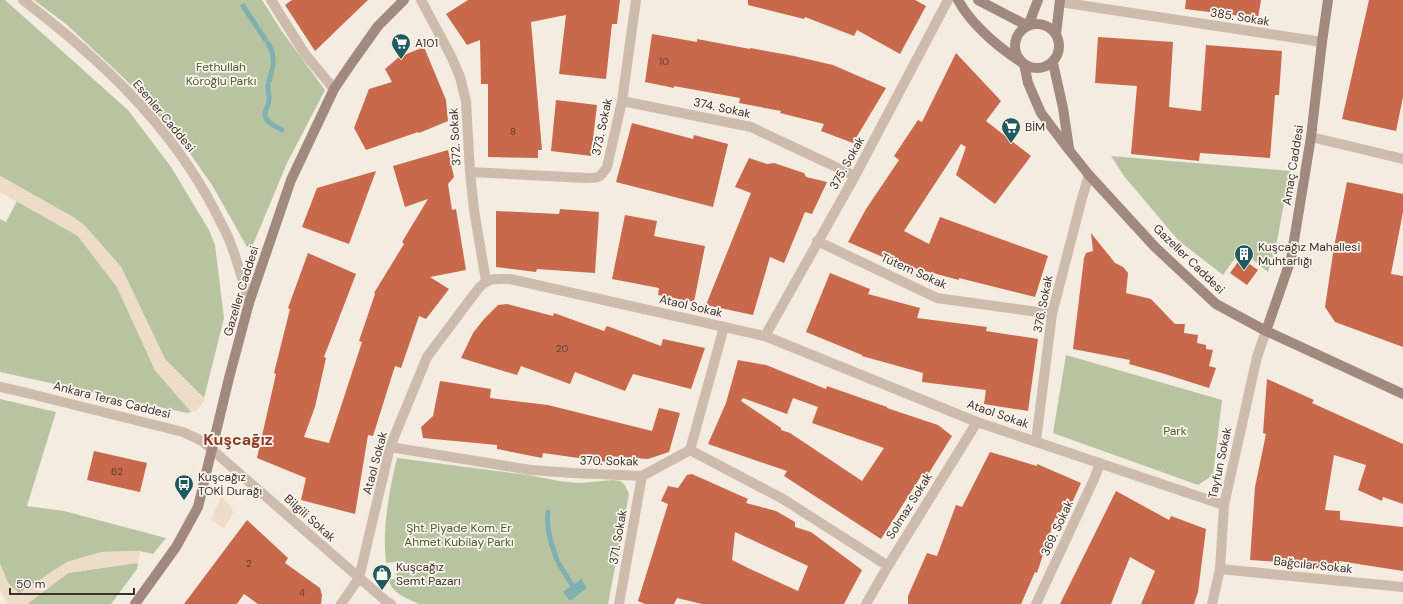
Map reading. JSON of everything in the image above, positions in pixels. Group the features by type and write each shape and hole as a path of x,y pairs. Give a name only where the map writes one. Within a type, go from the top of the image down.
{"street":[{"name":"Esenler Caddesi","path":"23,0 58,27 105,68 147,112 176,148 204,190 230,241 249,303"},
{"path":"271,0 305,54 334,89"},
{"name":"Gazeller Caddesi","path":"136,604 176,547 198,507 229,378 249,303 291,180 334,89 378,26 404,0"},
{"name":"372. Sokak","path":"421,0 451,56 460,77 466,101 470,172 474,210 486,281"},
{"name":"373. Sokak","path":"470,172 597,178 602,176 607,167 622,101 636,0"},
{"name":"375. Sokak","path":"765,336 817,241 855,176 948,0"},
{"path":"958,0 964,12 992,41 1024,64 1031,68 1038,69 1046,67 1053,63 1057,58 1060,46 1056,34 1052,29 1046,26 1034,24 1022,30 1017,36 1015,44 1016,52 1024,64"},
{"path":"978,0 1028,26"},
{"path":"1028,26 1038,0"},
{"name":"Amaç Caddesi","path":"1266,331 1292,259 1311,137 1328,0"},
{"path":"1056,34 1060,1"},
{"name":"385. Sokak","path":"1060,1 1322,42"},
{"path":"1053,63 1063,108 1069,150"},
{"name":"Gazeller Caddesi","path":"1024,64 1028,83 1041,113 1069,150 1089,175 1155,247 1216,304 1266,331 1403,394"},
{"name":"374. Sokak","path":"622,101 751,127 855,176"},
{"path":"1311,137 1403,159"},
{"name":"376. Sokak","path":"1036,441 1052,314 1089,175"},
{"name":"Tütem Sokak","path":"817,241 937,298 1052,314"},
{"name":"Ataol Sokak","path":"341,604 359,578 390,447 427,357 478,289 486,281 493,278 510,279 765,336 976,422 1224,505"},
{"path":"724,327 690,450 783,499 888,566"},
{"name":"Tayfun Sokak","path":"1212,604 1220,569 1224,505 1257,357 1266,331"},
{"name":"Ankara Teras Caddesi","path":"0,387 183,432 202,440 212,450"},
{"name":"Solmaz Sokak","path":"866,604 976,422"},
{"name":"370. Sokak","path":"390,447 531,470 642,476 690,450"},
{"name":"Bilgili Sokak","path":"212,450 391,604"},
{"name":"369. Sokak","path":"1036,604 1095,477 1100,463"},
{"name":"371. Sokak","path":"619,604 642,476"},
{"name":"Bağcılar Sokak","path":"1220,569 1403,586"}],"green space":[{"path":"0,0 5,0 128,110 171,167 209,230 215,245 224,318 204,398 165,359 121,267 85,226 73,217 0,176"},
{"name":"Fethullah Köroğlu Parkı","path":"34,0 262,0 281,30 325,90 287,163 252,247 247,247 212,185 182,142 126,80 67,25"},
{"path":"1111,156 1290,171 1276,246 1268,272 1241,250 1223,275 1178,240 1124,176"},
{"path":"17,201 78,236 117,287 155,370 191,412 187,413 0,372 0,219 6,222"},
{"name":"Park","path":"1066,355 1222,400 1213,475 1198,485 1053,433"},
{"path":"0,399 56,412 27,506 64,511 166,538 153,554 140,551 102,552 67,562 19,594 8,583 0,564"},
{"name":"Şht. Piyade Kom. Er Ahmet Kubilay Parkı","path":"397,458 528,475 559,481 579,483 613,480 620,481 625,485 629,494 608,604 419,604 401,595 393,589 389,580 397,578 395,562 386,563 385,550 387,510"},
{"path":"136,563 138,564 137,569 111,604 27,604 68,573"}],"shaded area":[{"path":"0,176 73,217 85,226 121,267 165,359 205,400 196,411 191,412 155,370 117,287 78,236 0,192"},
{"path":"221,497 231,506 233,513 224,528 211,520"},
{"path":"140,551 138,564 135,563 68,573 27,604 4,604 7,602 0,590 0,564 8,583 19,593 67,562 102,552"}],"water":[{"path":"581,579 587,588 570,601 563,592"}],"building":[{"path":"292,0 368,0 315,51 285,5"},
{"path":"468,0 620,0 617,24 612,24 606,79 559,74 566,15 531,22 542,150 538,150 538,158 488,157 488,84 481,84 480,40 467,45 446,14"},
{"path":"748,0 915,0 926,6 900,54 857,30 854,36 805,17 804,19 748,5"},
{"path":"1186,0 1261,0 1258,18 1185,9"},
{"path":"1369,0 1403,0 1403,97 1396,131 1342,119"},
{"path":"652,34 697,42 697,39 750,48 833,65 886,88 853,143 821,131 824,124 780,113 781,111 739,103 740,98 645,82"},
{"path":"1098,37 1173,42 1169,107 1201,111 1206,45 1282,51 1279,95 1275,95 1270,158 1200,153 1199,161 1131,154 1137,86 1095,83"},
{"path":"424,47 446,100 448,121 419,133 418,132 366,150 354,128 369,89 392,82 385,69 399,57"},
{"path":"956,53 1001,101 986,121 1031,156 995,204 956,175 966,147 961,144 904,231 929,244 940,217 1048,256 1035,297 959,278 959,280 899,264 848,242 866,209 899,160 894,156 918,120 922,122"},
{"path":"556,100 597,105 591,156 551,151"},
{"path":"632,123 693,139 694,135 728,144 713,207 616,182"},
{"path":"448,150 454,177 448,184 452,210 456,209 466,270 430,277 449,289 426,319 419,316 401,368 395,366 373,436 368,435 355,514 301,500 306,478 257,458 276,374 274,373 290,309 288,308 308,253 356,274 324,357 326,358 315,407 304,437 329,443 362,342 359,341 375,294 374,293 404,244 402,242 428,199 405,207 393,166"},
{"path":"749,158 767,164 774,163 804,173 806,177 827,182 812,214 805,212 784,263 770,257 753,315 706,305 751,193 735,187"},
{"path":"376,171 349,244 302,227 317,188"},
{"path":"1347,182 1403,194 1403,212 1391,274 1403,276 1403,347 1335,322 1325,307 1334,247"},
{"path":"560,209 599,212 595,273 537,269 536,272 496,267 496,211 559,214"},
{"path":"625,215 657,221 654,236 705,246 694,302 658,295 659,288 612,279"},
{"path":"1091,233 1115,263 1123,267 1128,273 1126,293 1151,299 1175,324 1185,324 1184,333 1198,335 1197,343 1206,345 1206,349 1213,350 1209,366 1216,368 1209,388 1129,364 1130,360 1073,349 1084,258 1086,253 1093,251"},
{"name":"Kuşcağız Mahallesi Muhtarlığı","path":"1241,258 1258,270 1247,285 1230,273"},
{"path":"830,273 870,289 868,294 920,308 917,318 987,327 986,331 1038,339 1028,411 984,404 986,390 922,382 923,373 862,356 806,332"},
{"path":"507,304 553,316 554,313 604,331 607,326 661,346 663,339 705,348 691,389 633,374 625,391 575,372 570,384 521,366 517,375 461,358 473,333 484,319 498,305"},
{"path":"738,360 766,365 826,389 827,386 938,425 952,436 927,476 923,473 881,539 784,476 787,471 708,444 726,403","holes":["743,398 787,414 793,398 818,407 812,423 884,448 862,481 790,433 781,430 781,428 741,401"]},
{"path":"1267,379 1314,400 1312,403 1403,444 1403,504 1383,497 1382,501 1358,490 1366,465 1334,455 1325,510 1340,511 1340,520 1403,527 1403,571 1339,561 1339,569 1296,567 1296,563 1250,560 1255,487 1266,434 1263,433"},
{"path":"440,381 491,389 490,398 548,405 652,431 659,408 680,413 669,452 648,459 608,456 607,462 543,453 542,458 497,449 497,445 423,438 421,427 433,416"},
{"path":"94,451 147,463 140,492 87,480"},
{"path":"990,452 1037,466 1037,464 1081,483 1064,521 1055,518 1037,573 1035,572 1021,604 908,604 908,596 927,553 937,556 956,505 962,507"},
{"path":"692,474 748,499 746,503 776,511 795,522 795,527 811,532 862,570 844,604 702,604 677,598 674,604 645,604 638,601 668,504 661,501 668,486 678,488 687,475","holes":["735,532 808,566 798,591 748,568 732,560"]},
{"path":"1116,491 1169,520 1171,516 1206,529 1198,592 1194,604 1141,604 1155,571 1130,557 1111,604 1060,604"},
{"path":"247,520 288,558 285,563 320,588 322,595 321,604 258,604 244,594 237,604 184,604"}],"waterway":[{"path":"243,6 265,39"},
{"path":"268,43 273,57 269,81"},
{"path":"268,85 269,102 265,111 265,116 270,123 282,130"},
{"path":"548,512 548,530 557,560"},
{"path":"559,564 572,585"}],"place":[{"name":"A101","path":"401,60"},
{"name":"BİM","path":"1011,144"},
{"name":"Kuşcağız Mahallesi Muhtarlığı","path":"1244,271"},
{"name":"Kuşcağız TOKİ Durağı","path":"184,501"},
{"name":"Kuşcağız Semt Pazarı","path":"382,591"}],"district":[{"name":"Kuşcağız","path":"238,439"}]}
